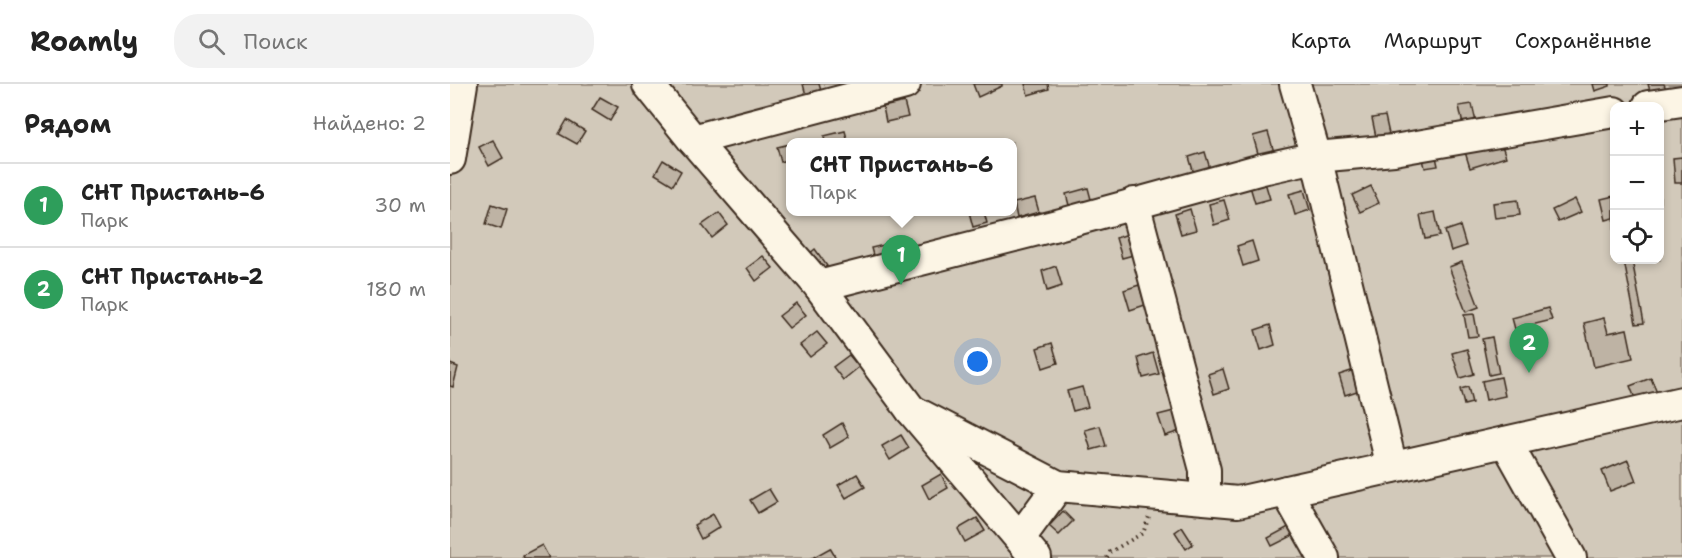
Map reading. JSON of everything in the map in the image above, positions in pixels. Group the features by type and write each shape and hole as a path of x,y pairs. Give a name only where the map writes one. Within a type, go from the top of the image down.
{"street":[{"path":"450,159 462,84"},
{"path":"648,84 693,140 819,286 911,410 1028,548 1058,486"},
{"path":"693,140 905,84"},
{"path":"1295,84 1316,157 1392,467"},
{"path":"1664,104 1682,101"},
{"path":"819,286 1262,169 1316,157 1394,150 1610,113"},
{"path":"1134,203 1205,470 1205,499"},
{"path":"911,410 1058,486 1238,502 1682,402"},
{"path":"1506,442 1571,558"},
{"path":"1286,491 1324,558"}],"path":[{"path":"1107,558 1110,552 1143,533 1156,495"}],"shaded area":[{"path":"450,84 1682,84 1682,558 450,558"}],"building":[{"path":"803,84 819,84 822,94 807,99"},
{"path":"973,84 1002,84 1002,86 978,97"},
{"path":"1025,84 1048,84 1049,89 1028,95"},
{"path":"1593,84 1610,84 1610,86 1595,91"},
{"path":"1648,84 1664,84 1666,89 1651,94"},
{"path":"600,97 618,107 610,121 592,110"},
{"path":"904,102 908,117 886,122 883,107"},
{"path":"1472,104 1476,122 1463,125 1459,106"},
{"path":"1385,116 1389,134 1376,137 1372,118"},
{"path":"567,120 585,131 577,144 559,134"},
{"path":"845,131 847,138 824,138 824,136"},
{"path":"1268,132 1274,152 1259,157 1253,136"},
{"path":"493,140 503,158 489,166 479,147"},
{"path":"1500,140 1506,157 1470,168 1465,152"},
{"path":"786,145 786,160 781,162 777,147"},
{"path":"1434,147 1438,166 1425,168 1421,150"},
{"path":"1205,152 1211,172 1195,177 1189,157"},
{"path":"1682,157 1682,183 1675,183 1673,158"},
{"path":"663,160 681,171 673,185 655,174"},
{"path":"1264,179 1270,199 1255,203 1249,183"},
{"path":"1371,186 1379,203 1360,212 1352,195"},
{"path":"1088,188 1092,203 1070,209 1066,194"},
{"path":"1304,190 1310,210 1295,215 1289,194"},
{"path":"1610,197 1610,219 1606,220 1601,199"},
{"path":"1035,198 1039,212 1017,218 1017,202"},
{"path":"1575,199 1581,212 1558,222 1552,210"},
{"path":"1224,200 1230,220 1214,225 1209,204"},
{"path":"1518,200 1520,215 1495,218 1493,203"},
{"path":"492,204 507,209 501,229 486,224"},
{"path":"1190,209 1196,230 1181,234 1175,214"},
{"path":"1435,212 1440,236 1425,239 1420,215"},
{"path":"719,213 728,225 712,238 702,225"},
{"path":"970,216 985,216 987,223 973,227"},
{"path":"1460,226 1466,246 1451,251 1445,231"},
{"path":"1131,233 1137,254 1122,258 1116,238"},
{"path":"1252,241 1258,261 1243,266 1237,246"},
{"path":"893,243 897,258 875,263 871,248"},
{"path":"815,249 827,266 819,271 808,255"},
{"path":"763,256 773,268 756,281 747,268"},
{"path":"1462,262 1479,307 1466,312 1449,267"},
{"path":"1625,264 1633,264 1644,323 1636,324"},
{"path":"1056,266 1062,286 1047,291 1042,271"},
{"path":"1139,285 1145,305 1130,310 1124,290"},
{"path":"796,303 806,315 789,328 779,316"},
{"path":"1548,308 1552,320 1515,329 1512,318"},
{"path":"1474,314 1478,336 1468,337 1464,315"},
{"path":"1604,318 1608,333 1627,329 1633,358 1594,367 1584,323"},
{"path":"1270,325 1275,345 1261,350 1255,330"},
{"path":"817,332 827,344 810,357 800,345"},
{"path":"1492,337 1499,373 1489,375 1482,339"},
{"path":"1052,343 1058,363 1043,368 1037,348"},
{"path":"1467,349 1474,374 1460,378 1452,353"},
{"path":"1153,353 1159,374 1143,378 1138,358"},
{"path":"849,355 859,367 843,380 833,367"},
{"path":"450,364 458,367 453,387 450,386"},
{"path":"1223,369 1229,389 1214,394 1208,374"},
{"path":"1354,370 1360,390 1345,395 1339,375"},
{"path":"1501,377 1505,396 1486,400 1482,381"},
{"path":"1651,378 1657,393 1636,401 1630,386"},
{"path":"1082,387 1088,407 1073,411 1067,391"},
{"path":"1468,387 1472,403 1464,405 1460,389"},
{"path":"1174,411 1180,431 1165,436 1158,415"},
{"path":"842,423 849,437 830,448 823,435"},
{"path":"1100,426 1106,446 1091,450 1085,430"},
{"path":"901,435 909,448 890,460 882,446"},
{"path":"1628,460 1636,481 1610,491 1602,471"},
{"path":"857,474 865,487 846,498 838,485"},
{"path":"941,474 948,488 929,499 922,485"},
{"path":"769,489 777,502 758,513 750,500"},
{"path":"1063,511 1073,521 1059,535 1049,526"},
{"path":"713,514 720,527 701,539 694,525"},
{"path":"977,518 985,531 965,542 958,529"},
{"path":"1294,524 1298,533 1272,546 1268,538"},
{"path":"1182,527 1193,544 1186,549 1175,532"},
{"path":"542,545 549,558 524,558 523,555"},
{"path":"830,548 836,558 812,558"}],"place":[{"name":"СНТ Пристань-6","path":"901,285"},
{"name":"СНТ Пристань-2","path":"1529,373"}]}
